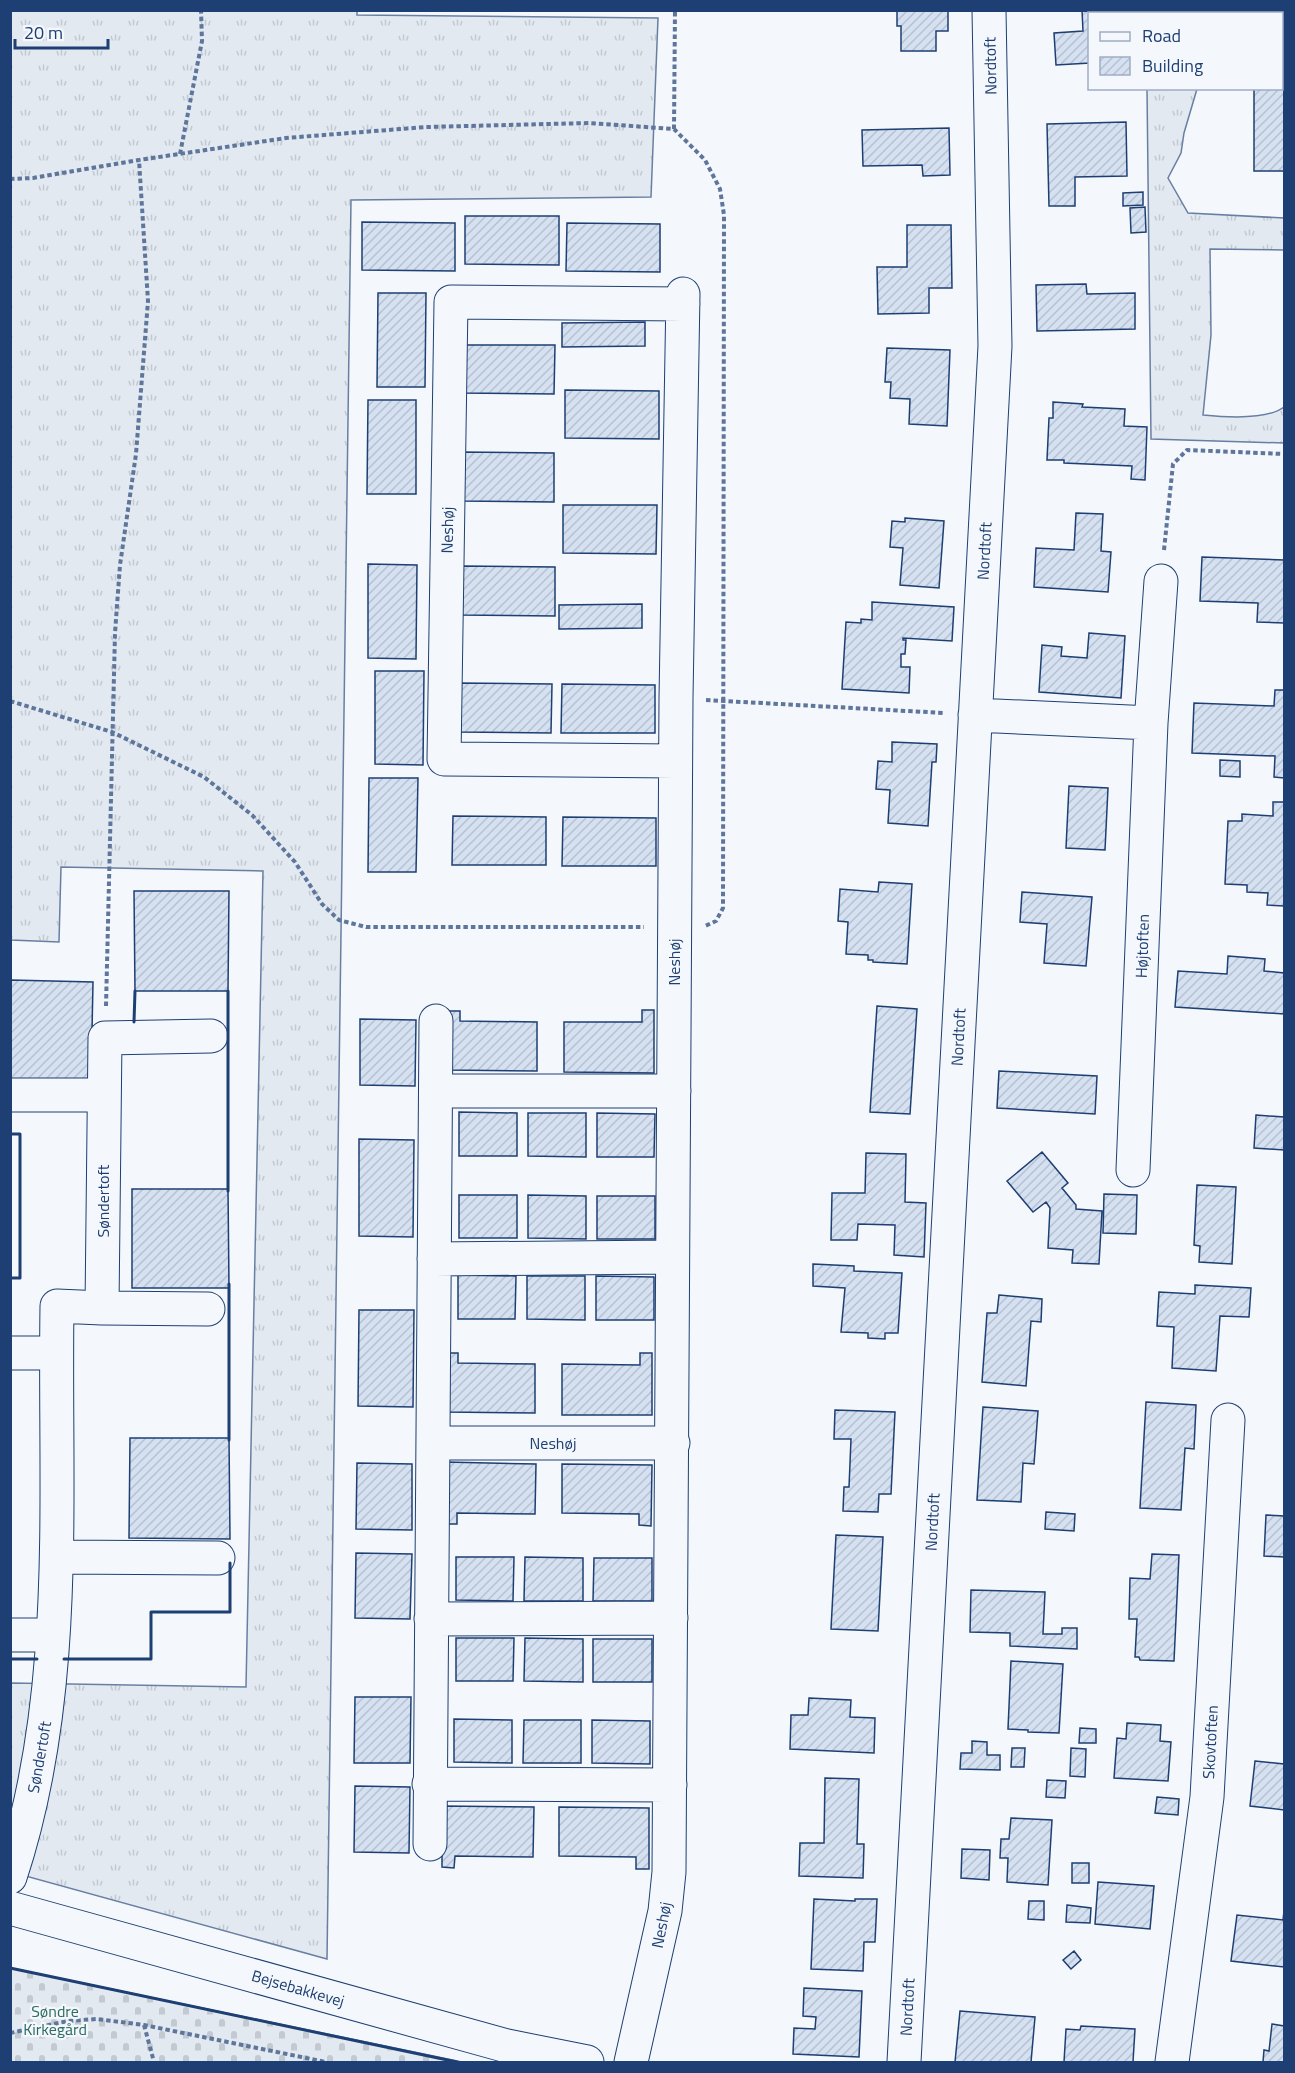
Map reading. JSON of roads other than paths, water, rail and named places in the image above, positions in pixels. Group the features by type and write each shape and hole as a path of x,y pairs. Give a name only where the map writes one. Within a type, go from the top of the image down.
{"street":[{"name":"Nordtoft","path":"904,2062 994,346 989,10"},
{"name":"Neshøj","path":"631,2062 665,1911 669,1872 675,761 683,299 451,302 444,759 675,761"},
{"name":"Højtoften","path":"1133,1170 1152,723 1161,581"},
{"path":"975,715 1152,723"},
{"path":"430,1844 436,1021"},
{"name":"Søndertoft","path":"102,1308 105,1038 211,1036"},
{"path":"436,1091 674,1091"},
{"path":"12,1095 103,1095"},
{"path":"434,1258 672,1257"},
{"name":"Søndertoft","path":"10,1877 21,1845 36,1784 46,1722 57,1557 57,1305 102,1308 208,1309"},
{"path":"10,1353 56,1353"},
{"name":"Skovtoften","path":"1172,2062 1207,1797 1228,1420"},
{"name":"Neshøj","path":"433,1443 673,1443"},
{"path":"57,1557 218,1558"},
{"path":"431,1619 671,1618"},
{"path":"10,1635 52,1635"},
{"path":"429,1784 670,1785"},
{"name":"Bejsebakkevej","path":"10,1908 507,2046 587,2062"}],"park label":[{"name":"Søndre Kirkegård","path":"55,2020"}]}
